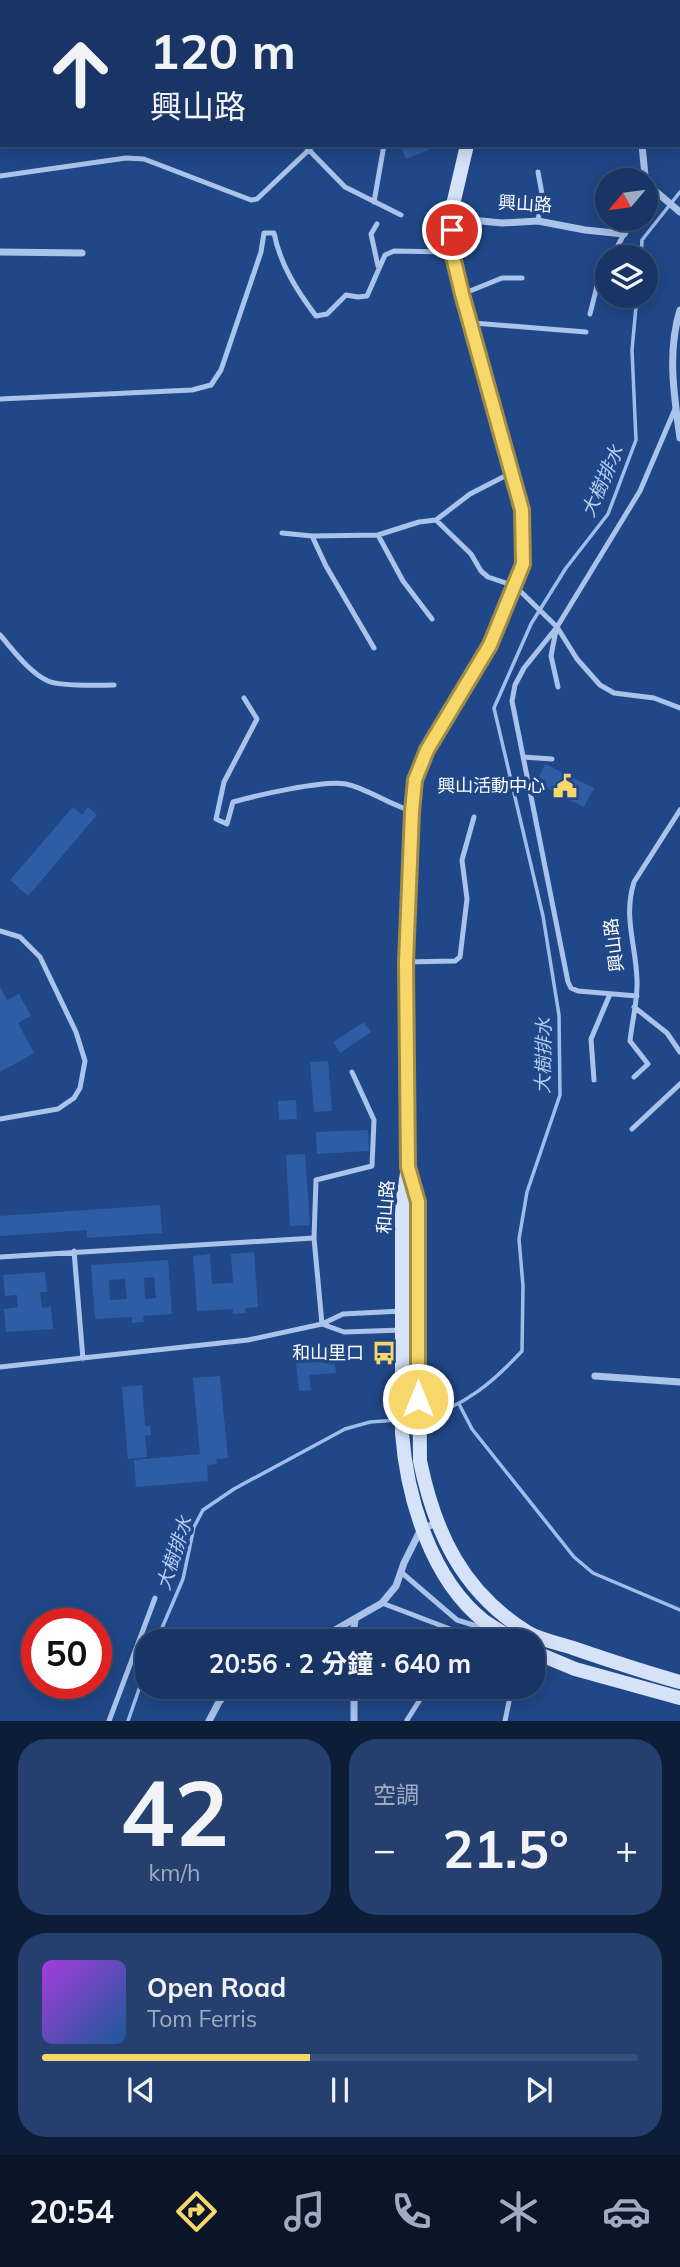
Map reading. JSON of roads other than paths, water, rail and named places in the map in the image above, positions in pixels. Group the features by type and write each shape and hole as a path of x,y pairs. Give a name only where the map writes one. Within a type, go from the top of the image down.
{"main road":[{"path":"408,1167 406,962 415,780 427,750 490,645 523,564 522,510 452,252 452,209 467,147"},
{"name":"和山路","path":"408,1167 402,1204 402,1433 405,1467 421,1529"},
{"name":"和山路","path":"408,1167 418,1202 420,1461 426,1494 437,1523"},
{"path":"437,1523 467,1581 513,1629"},
{"path":"421,1529 450,1584 483,1620 503,1629"},
{"path":"545,1643 680,1682"},
{"path":"545,1656 575,1669 680,1698"}],"street":[{"path":"642,147 644,168"},
{"path":"658,191 678,210"},
{"name":"興山路","path":"452,209 471,220 502,223 538,221 624,234"},
{"path":"0,252 82,253"},
{"path":"680,310 674,330 672,361 680,438"},
{"path":"596,1376 680,1382"},
{"path":"338,1629 382,1603 397,1586 421,1529 437,1523"},
{"path":"354,1629 355,1620"},
{"path":"209,1721 222,1699"},
{"path":"354,1699 355,1721"}],"lane":[{"path":"0,176 126,158 144,159 251,200 257,199 309,147 345,187 401,215"},
{"path":"374,202 384,147"},
{"path":"538,173 542,194 538,221"},
{"path":"377,224 371,234 379,266"},
{"path":"0,399 192,390 211,385 222,370 261,252 264,233 274,233 278,254 303,299 316,316 327,314 345,295 367,296 385,255 394,251 452,252"},
{"path":"618,245 624,234"},
{"path":"462,294 502,278 522,278"},
{"path":"590,313 595,294"},
{"path":"470,323 586,332"},
{"path":"637,996 578,991 571,988 568,982 512,701 515,685 524,668 557,627 640,491 676,408"},
{"path":"282,533 312,536 378,535 419,522 436,520 470,494 512,472"},
{"path":"436,520 471,554 481,571 488,577 515,586 557,627 577,659 600,685 614,693 654,698 680,708"},
{"path":"378,535 404,581 432,619"},
{"path":"312,536 326,566 374,648"},
{"path":"557,627 551,656 558,687"},
{"path":"0,635 24,662 49,682 89,686 114,685"},
{"path":"244,698 257,719 224,782 216,819 228,824 233,802 329,784 348,785 395,807 412,811"},
{"path":"523,757 552,759"},
{"name":"興山路","path":"634,1077 648,1064 630,1041 637,996 635,958 628,913 630,894 634,882 680,810"},
{"path":"406,962 455,961 460,957 467,899 462,860 474,817"},
{"path":"0,931 20,937 40,957 76,1032 85,1061 80,1088 74,1098 58,1108 0,1119"},
{"path":"594,1080 592,1040 610,994"},
{"path":"634,1006 667,1033 680,1052"},
{"path":"322,1324 314,1238 316,1180 372,1166 374,1120 352,1072"},
{"path":"632,1129 680,1084"},
{"path":"0,1257 314,1238"},
{"path":"74,1251 83,1359"},
{"path":"0,1367 248,1340 322,1324 343,1314 402,1311 419,1320"},
{"path":"322,1324 344,1332 402,1330 419,1320"},
{"path":"401,1572 457,1620 492,1629"},
{"path":"109,1721 155,1598"},
{"path":"382,1603 450,1629"},
{"path":"407,1720 420,1699"},
{"path":"505,1721 510,1699"}],"waterway":[{"name":"大樹排水","path":"642,245 642,240 680,192"},
{"name":"大樹排水","path":"423,1416 465,1400 490,1382 522,1351 523,1286 519,1239 527,1192 560,1095 559,1015 543,916 494,708 531,624 566,568 608,514 636,440 632,350 636,308"},
{"path":"459,1404 472,1429 574,1557 593,1573 680,1610"},
{"name":"大樹排水","path":"162,1629 183,1579 194,1527 203,1510 234,1489 345,1429 370,1422 398,1420"},
{"name":"大樹排水","path":"128,1721 136,1699"}],"place":[{"name":"興山活動中心","path":"565,786"},
{"name":"和山里口","path":"384,1353"}]}
